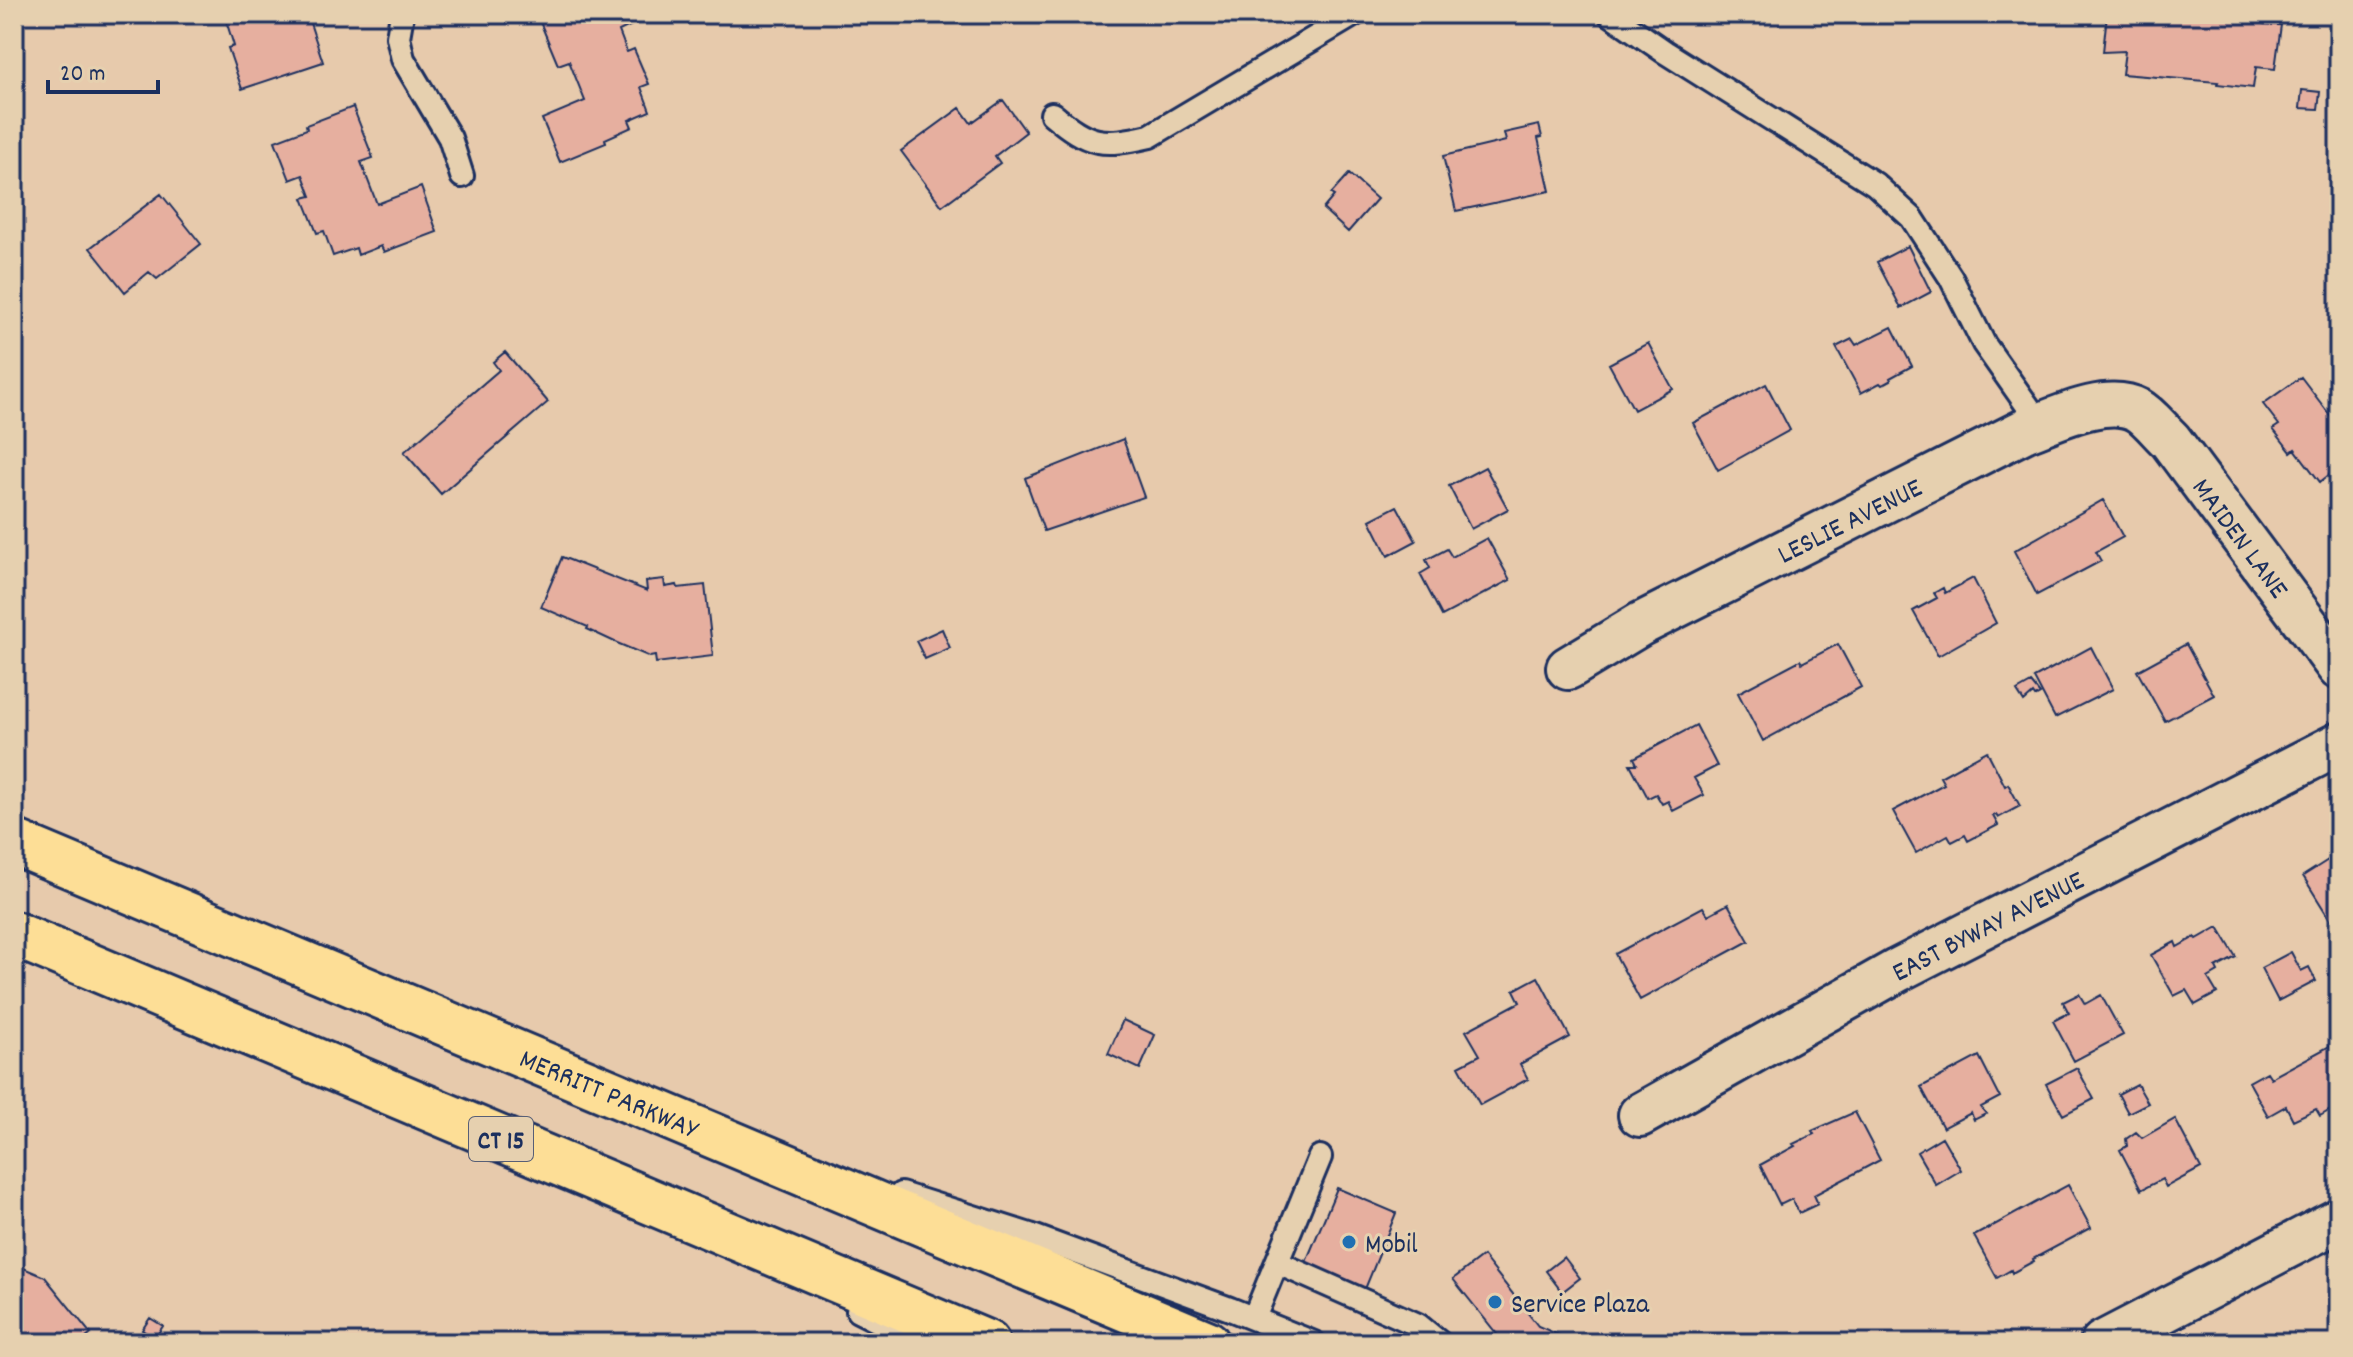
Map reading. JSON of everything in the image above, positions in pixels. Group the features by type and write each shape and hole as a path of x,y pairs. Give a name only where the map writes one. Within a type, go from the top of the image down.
{"highway":[{"name":"MERRITT PARKWAY","path":"14,842 1207,1343"},
{"name":"CT 15","path":"14,934 987,1343"}],"street":[{"name":"LESLIE AVENUE","path":"1568,668 1641,624 2024,431 2090,407 2121,404 2139,410"},
{"name":"MAIDEN LANE","path":"2139,410 2170,440 2339,668"},
{"name":"EAST BYWAY AVENUE","path":"1640,1115 1898,970 2339,744"},
{"path":"2102,1343 2339,1220"}],"lane":[{"path":"402,14 398,37 403,59 450,138 462,176"},
{"path":"1052,114 1075,134 1094,141 1119,143 1150,136 1355,14"},
{"path":"1610,14 1875,184 1912,218 1951,278 1984,344 2041,425"},
{"path":"718,1138 985,1219 1314,1343"},
{"path":"1254,1318 1320,1157"},
{"path":"592,1177 922,1343"},
{"path":"1278,1263 1418,1325 1440,1343"}],"building":[{"path":"224,14 307,14 323,62 242,89 228,48 234,46"},
{"path":"546,14 630,14 634,24 619,31 627,52 634,49 649,84 641,87 650,111 629,120 632,127 605,139 606,143 560,162 542,119 585,101 569,61 558,65 538,17"},
{"path":"2107,14 2224,17 2225,14 2232,14 2260,17 2260,22 2264,24 2281,25 2275,69 2256,67 2253,88 2122,74 2125,51 2103,52"},
{"path":"2302,90 2320,92 2318,109 2300,108"},
{"path":"1003,100 1026,132 995,156 1000,163 942,206 901,151 960,108 971,123"},
{"path":"353,107 373,158 361,162 377,204 421,187 437,232 384,252 381,246 358,255 356,248 333,256 324,231 317,233 303,198 311,196 303,175 290,180 275,141"},
{"path":"1539,125 1542,137 1538,138 1550,191 1456,211 1443,156 1506,141 1504,133"},
{"path":"1349,174 1377,199 1348,232 1323,209 1334,196 1331,194"},
{"path":"161,194 201,244 157,279 149,272 125,292 90,248"},
{"path":"1908,246 1931,292 1901,308 1877,262"},
{"path":"1892,327 1912,366 1882,385 1880,383 1861,393 1836,347 1852,339 1856,345"},
{"path":"1648,343 1673,389 1634,410 1609,364"},
{"path":"505,352 548,402 441,494 404,452 499,370 493,362"},
{"path":"2301,377 2339,427 2339,467 2320,482 2295,449 2291,452 2273,429 2279,425 2263,404"},
{"path":"1766,384 1790,430 1718,470 1693,423"},
{"path":"1123,439 1144,497 1044,531 1025,478"},
{"path":"1485,467 1508,509 1471,529 1449,486"},
{"path":"2103,500 2123,537 2096,552 2101,561 2037,595 2014,551"},
{"path":"1397,506 1416,541 1388,556 1370,520"},
{"path":"1487,538 1510,580 1442,616 1420,574 1430,568 1426,560 1447,549 1452,557"},
{"path":"562,557 647,591 646,581 664,579 665,587 705,585 713,656 656,663 655,656 650,657 617,643 541,607"},
{"path":"1973,578 1996,623 1938,656 1913,611 1937,598 1934,593 1943,588 1945,593"},
{"path":"942,629 950,648 925,659 916,641"},
{"path":"1838,644 1861,687 1763,741 1738,693"},
{"path":"2186,644 2214,695 2165,721 2137,671"},
{"path":"2091,647 2113,689 2055,718 2034,678"},
{"path":"2031,683 2040,694 2035,697 2033,694 2024,702 2017,691"},
{"path":"1696,725 1717,766 1694,778 1704,795 1673,811 1668,801 1662,804 1656,794 1648,798 1630,764 1637,764 1634,758"},
{"path":"1987,751 2005,786 2008,784 2020,806 1998,818 1993,816 1998,825 1968,841 1965,835 1952,842 1948,835 1916,853 1893,811 1944,784 1940,777"},
{"path":"2339,853 2339,934 2303,876"},
{"path":"1728,904 1749,941 1640,1000 1615,954 1703,907 1708,915"},
{"path":"2218,927 2236,957 2216,968 2218,972 2208,978 2217,993 2195,1005 2186,990 2174,996 2151,955 2175,942 2177,947 2195,937 2197,939"},
{"path":"2291,952 2301,971 2309,967 2316,981 2278,1001 2261,968"},
{"path":"1538,977 1570,1037 1520,1064 1528,1079 1480,1105 1459,1066 1480,1055 1466,1031 1520,1002 1514,990"},
{"path":"2079,994 2085,1004 2101,995 2123,1035 2074,1061 2053,1021 2069,1013 2063,1002"},
{"path":"1123,1020 1155,1035 1140,1069 1108,1054"},
{"path":"2339,1041 2339,1096 2336,1097 2339,1105 2320,1116 2316,1109 2293,1120 2286,1106 2268,1116 2249,1082 2267,1072 2271,1078"},
{"path":"1979,1056 2000,1097 1981,1107 1986,1114 1974,1120 1971,1113 1943,1128 1921,1087"},
{"path":"2077,1068 2094,1099 2063,1115 2046,1084"},
{"path":"2137,1084 2148,1103 2128,1113 2118,1094"},
{"path":"1855,1112 1880,1160 1814,1195 1818,1204 1799,1213 1792,1199 1780,1205 1760,1165 1814,1134 1812,1131"},
{"path":"2175,1119 2201,1168 2166,1187 2162,1179 2141,1190 2120,1150 2127,1146 2126,1139 2136,1132 2142,1138"},
{"path":"1942,1137 1961,1170 1936,1185 1917,1152"},
{"path":"2068,1185 2091,1228 2012,1273 2011,1270 1997,1278 1974,1236"},
{"path":"1337,1188 1396,1213 1363,1294 1303,1269"},
{"name":"Service Plaza","path":"1483,1256 1538,1326 1577,1343 1504,1343 1453,1279"},
{"path":"1564,1257 1580,1278 1562,1292 1546,1271"},
{"path":"14,1264 45,1277 91,1334 80,1343 32,1343 14,1322"},
{"path":"150,1318 163,1326 155,1338 142,1330"}],"place":[{"name":"Mobil","path":"1349,1242"},
{"name":"Service Plaza","path":"1495,1302"}]}
